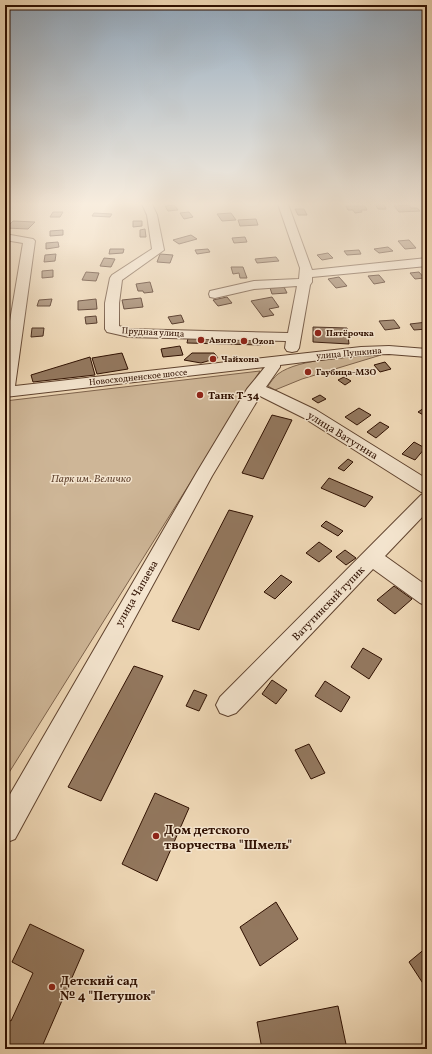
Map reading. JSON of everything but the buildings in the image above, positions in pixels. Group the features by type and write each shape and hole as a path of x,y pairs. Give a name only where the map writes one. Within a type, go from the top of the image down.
{"street":[{"path":"5,392 27,253"},
{"name":"Прудная улица","path":"153,253 116,278 112,303 112,329 129,333 294,337"},
{"path":"281,360 294,337 306,278 306,268 301,253"},
{"path":"215,294 259,284 427,262"},
{"path":"427,341 410,347 410,351 427,361"},
{"name":"улица Пушкина","path":"281,360 368,350 427,353"},
{"name":"Новосходненское шоссе","path":"5,392 281,360"},
{"name":"улица Чапаева","path":"5,829 203,476 255,389 273,367 281,360"},
{"name":"улица Ватутина","path":"255,389 271,394 310,414 427,488"},
{"name":"Ватутинский тупик","path":"228,705 427,500"},
{"path":"372,558 427,597"}],"green space":[{"path":"381,355 302,379 275,390 268,386 278,374 287,369 313,361"},
{"name":"Парк им. Величко","path":"260,371 5,779 5,401"}],"place":[{"name":"Пятёрочка","path":"318,333"},
{"name":"Авито","path":"201,340"},
{"name":"Ozon","path":"244,341"},
{"name":"Чайхона","path":"213,359"},
{"name":"Гаубица-МЗО","path":"308,372"},
{"name":"Танк Т-34","path":"200,395"},
{"name":"Дом детского творчества \"Шмель\"","path":"156,836"},
{"name":"Детский сад № 4 \"Петушок\"","path":"52,987"}]}
